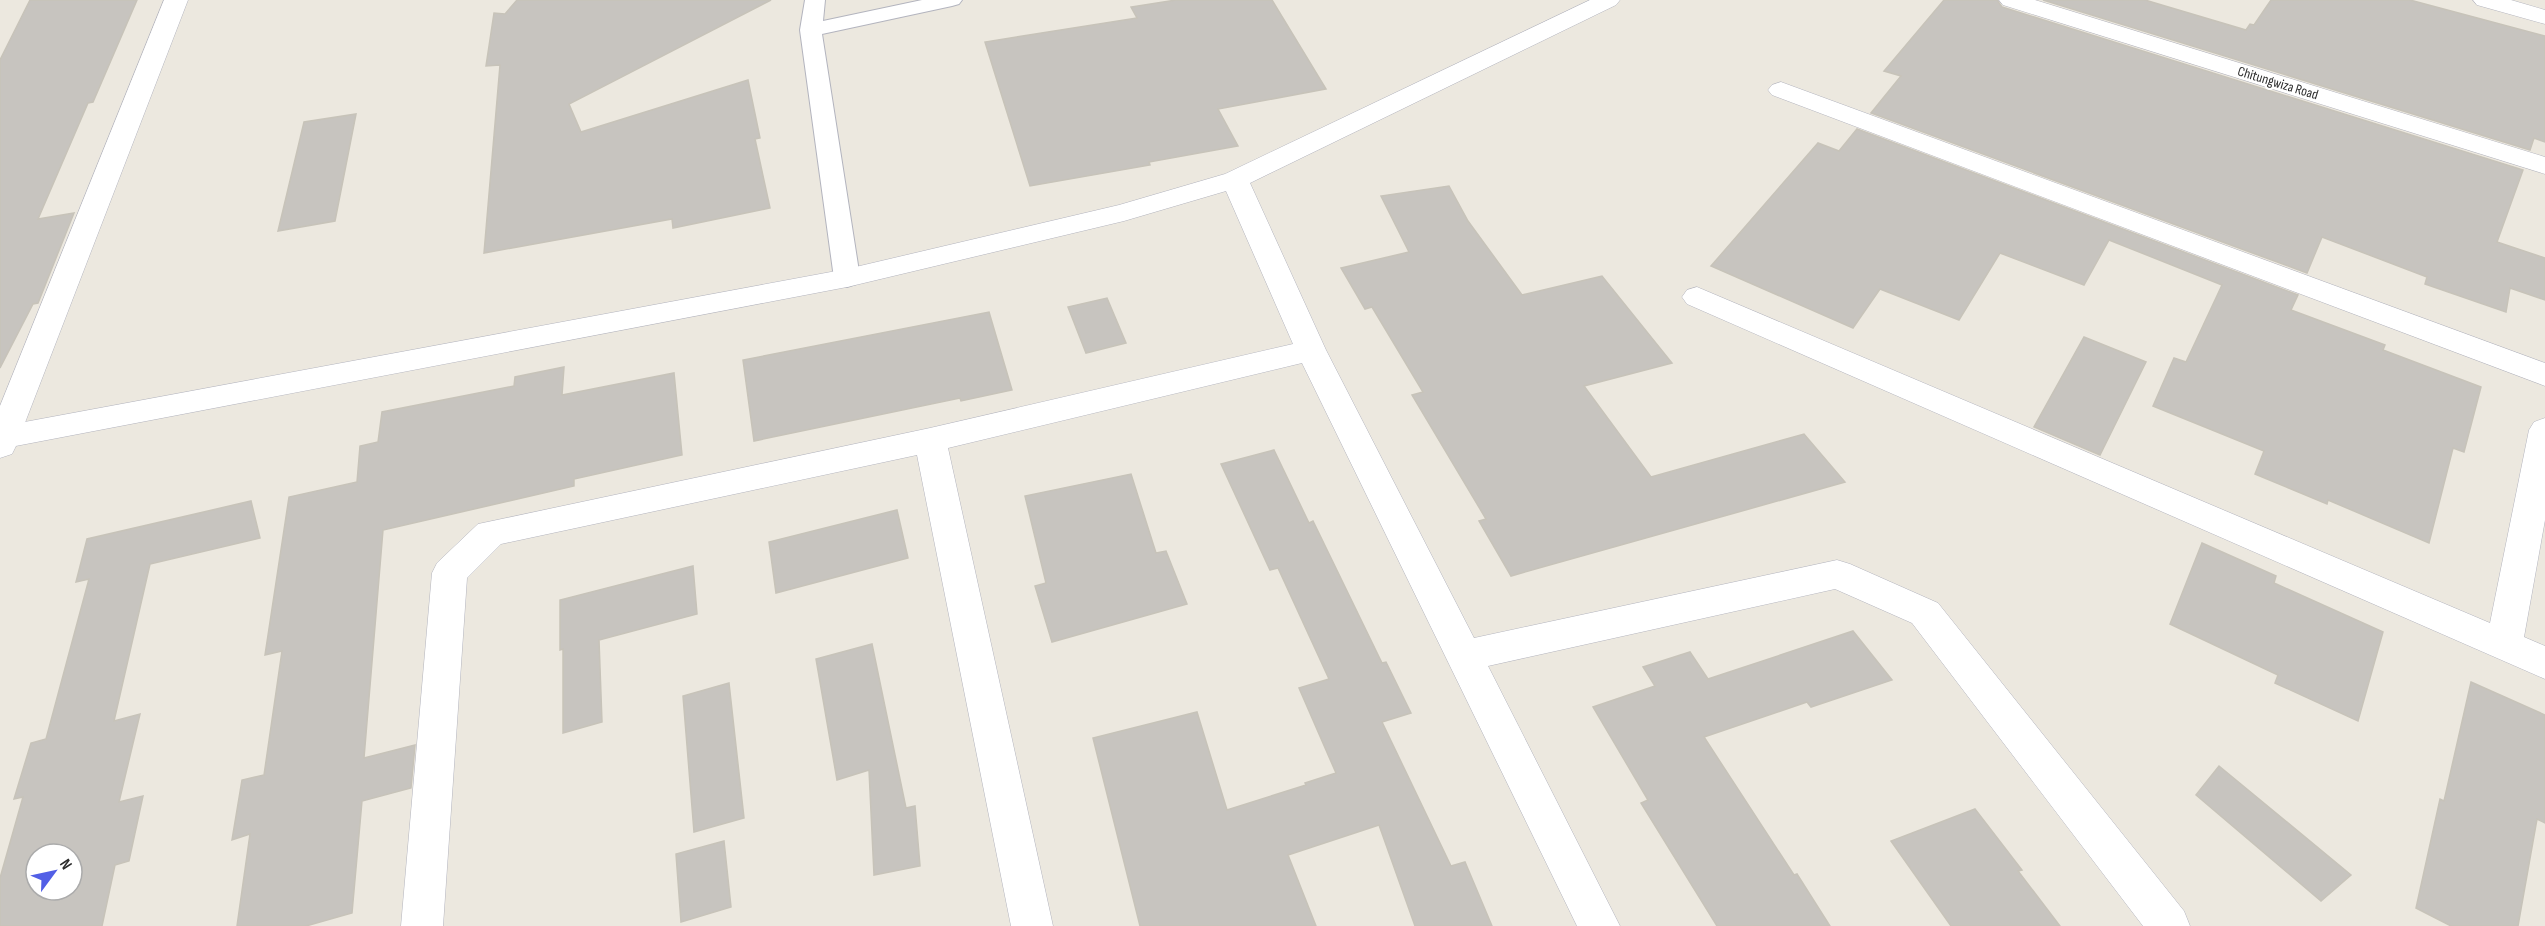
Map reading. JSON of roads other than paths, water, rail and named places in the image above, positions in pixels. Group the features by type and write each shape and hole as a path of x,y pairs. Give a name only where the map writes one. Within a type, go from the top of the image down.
{"street":[{"path":"1,441 176,0"},
{"path":"1,441 847,278 1124,212 1235,180 1608,0"},
{"name":"Chitungwiza Road","path":"2011,0 2545,166"},
{"path":"2485,0 2545,16"},
{"path":"1781,90 2545,375"},
{"path":"1235,180 1311,350 1599,926"},
{"path":"1697,297 2545,663"},
{"path":"422,926 450,573 490,532 930,440 1311,350"},
{"path":"2504,645 2545,430"},
{"path":"930,440 1032,926"},
{"path":"1462,656 1836,574 1925,613 2169,926"}],"lane":[{"path":"815,0 811,30 847,278"},
{"path":"811,30 952,0"}]}
